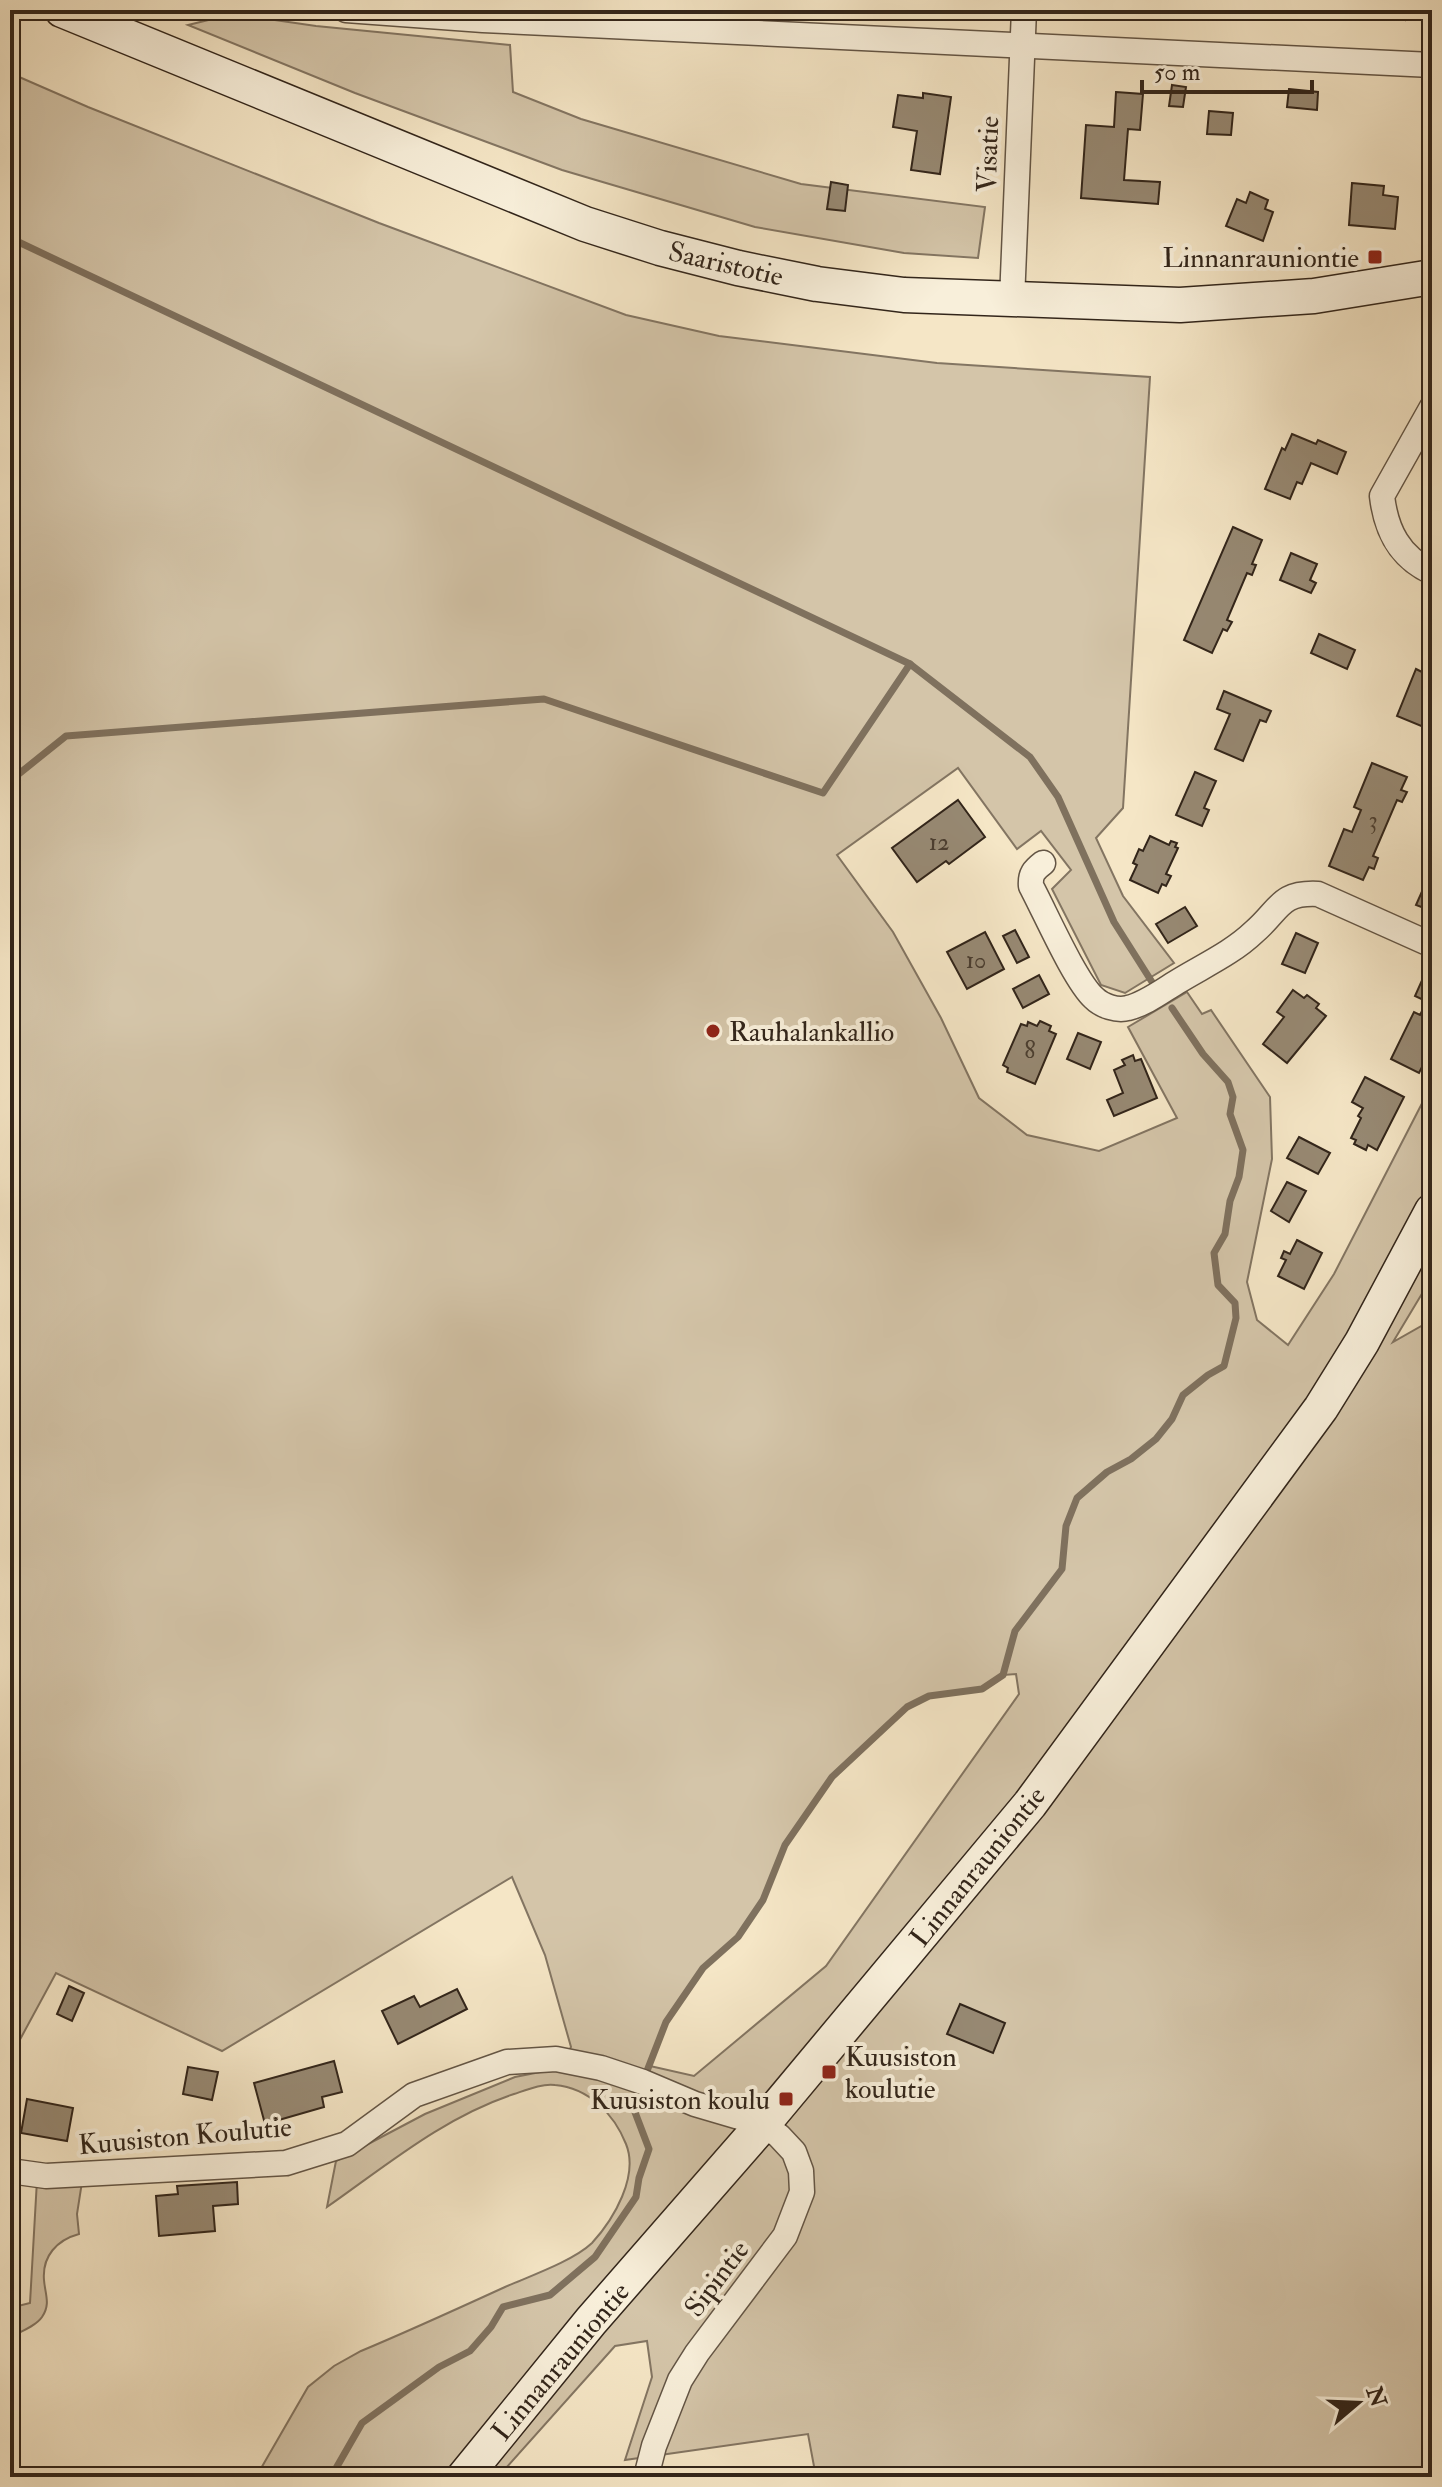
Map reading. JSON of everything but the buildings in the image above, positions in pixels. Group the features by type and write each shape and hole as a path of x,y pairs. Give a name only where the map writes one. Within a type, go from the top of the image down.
{"street":[{"name":"Saaristotie","path":"62,10 585,224 660,248 817,284 904,295 1180,305 1314,296 1432,277"},
{"path":"346,10 542,16 1022,47 1432,65"},
{"name":"Visatie","path":"1012,300 1024,10"},
{"path":"1432,407 1382,496 1389,530 1401,551 1432,572"},
{"path":"1043,863 1034,870 1031,886 1083,984 1095,999 1110,1007 1127,1009 1144,1002 1236,947 1263,925 1286,897 1302,893 1318,894 1432,945"},
{"name":"Linnanrauniontie","path":"464,2477 591,2321 763,2124 1030,1804 1321,1408 1362,1342 1432,1211"},
{"name":"Kuusiston Koulutie","path":"10,2171 46,2176 286,2163 347,2144 414,2095 507,2062 519,2061 556,2059 601,2068 695,2104 763,2124"},
{"name":"Sipintie","path":"646,2477 654,2446 680,2380 785,2236 795,2215 802,2192 801,2171 794,2152 763,2124"}],"shaded area":[{"path":"233,14 316,26 510,45 513,92 581,119 801,184 985,207 978,258 904,253 755,227 562,170 355,93 188,25"},
{"path":"10,73 379,223 626,315 719,336 937,363 1150,377 1123,808 1096,838 1123,896 1174,963 1125,993 1101,985 1052,889 1071,870 1041,831 1017,849 958,768 837,855 893,932 941,1018 979,1098 1027,1135 1099,1151 1177,1118 1128,1027 1187,992 1202,1014 1211,1010 1270,1097 1272,1159 1247,1282 1257,1320 1288,1345 1334,1274 1432,1084 1432,1277 1393,1342 1432,1320 1432,2477 816,2477 808,2434 625,2460 652,2377 647,2341 615,2346 498,2477 256,2477 308,2387 334,2366 574,2256 600,2233 622,2196 627,2183 629,2156 615,2123 599,2104 579,2091 550,2085 534,2087 464,2115 417,2143 327,2207 336,2161 425,2114 515,2077 560,2068 571,2047 545,1955 512,1877 222,2051 56,1973 10,2058","holes":["1016,1674 1019,1694 826,1966 694,2076 650,2066 666,2022 703,1968 738,1937 763,1900 785,1845 832,1777 907,1707 929,1696 982,1689 1003,1675"]},
{"path":"37,2180 82,2182 77,2214 79,2234 64,2240 48,2256 44,2271 47,2303 42,2317 10,2337 10,2308 30,2303"}],"waterway":[{"path":"10,238 910,664 1030,757 1058,797 1114,922 1152,982"},
{"path":"10,781 66,736 544,699 823,793 910,664"},
{"path":"331,2477 362,2423 439,2367 470,2351 491,2327 503,2307 550,2295 595,2257 636,2197 649,2149 633,2107 666,2022 703,1968 738,1937 763,1900 785,1845 832,1777 907,1707 929,1696 982,1689 1003,1675 1015,1631 1062,1569 1066,1526 1077,1498 1107,1472 1131,1459 1156,1439 1172,1419 1183,1395 1224,1366 1236,1318 1235,1303 1218,1285 1214,1253 1225,1234 1243,1150 1230,1114 1233,1097 1228,1082 1203,1054 1172,1008"}],"place":[{"name":"Linnanrauniontie","path":"1375,257"},
{"name":"Rauhalankallio","path":"713,1031"},
{"name":"Kuusiston koulutie","path":"829,2072"},
{"name":"Kuusiston koulu","path":"786,2099"}]}
